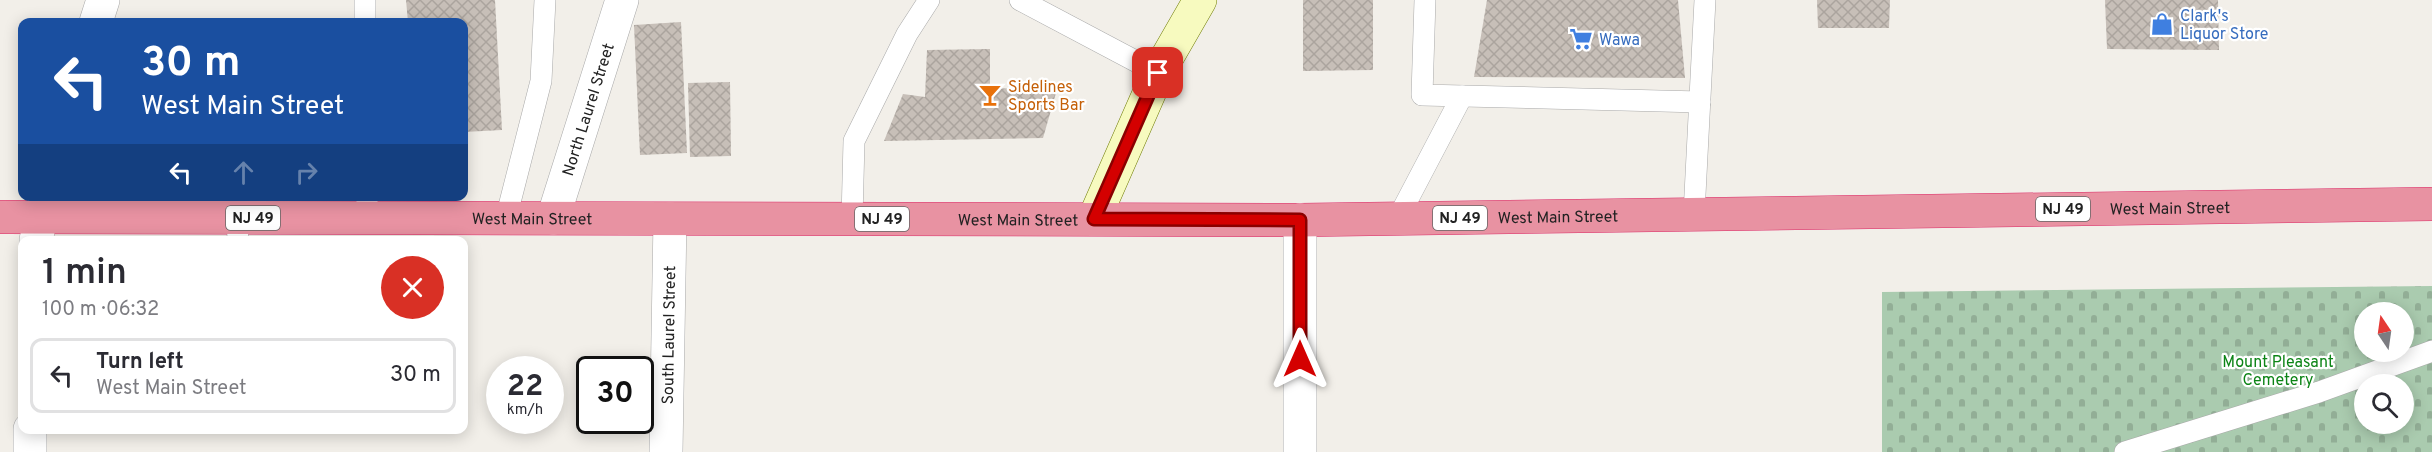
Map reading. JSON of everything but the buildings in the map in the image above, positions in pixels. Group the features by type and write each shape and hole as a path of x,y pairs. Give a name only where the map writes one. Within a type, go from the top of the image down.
{"highway":[{"name":"West Main Street","path":"0,217 237,229 351,218 1300,220 2432,204"}],"street":[{"path":"97,18 103,0"},
{"name":"North Laurel Street","path":"553,218 622,0"},
{"path":"1094,219 1158,73 1200,0"},
{"name":"South Laurel Street","path":"666,452 670,219"},
{"path":"1300,220 1300,452"},
{"path":"30,434 30,452"}],"lane":[{"path":"365,0 365,18"},
{"path":"506,218 541,81 545,0"},
{"path":"852,219 854,141 907,34 929,0"},
{"path":"1020,0 1158,73"},
{"path":"1425,0 1422,95 1700,102"},
{"path":"1694,214 1705,0"},
{"path":"1398,218 1462,96"},
{"path":"2125,452 2319,392 2432,351"}],"green space":[{"name":"Mount Pleasant Cemetery","path":"2432,286 2432,452 1882,452 1882,292"}],"place":[{"name":"Clark's Liquor Store","path":"2162,24"},
{"name":"Wawa","path":"1581,39"},
{"name":"Sidelines Sports Bar","path":"990,95"}],"route":[{"path":"1158,73 1094,219 1300,220 1300,359"}]}
